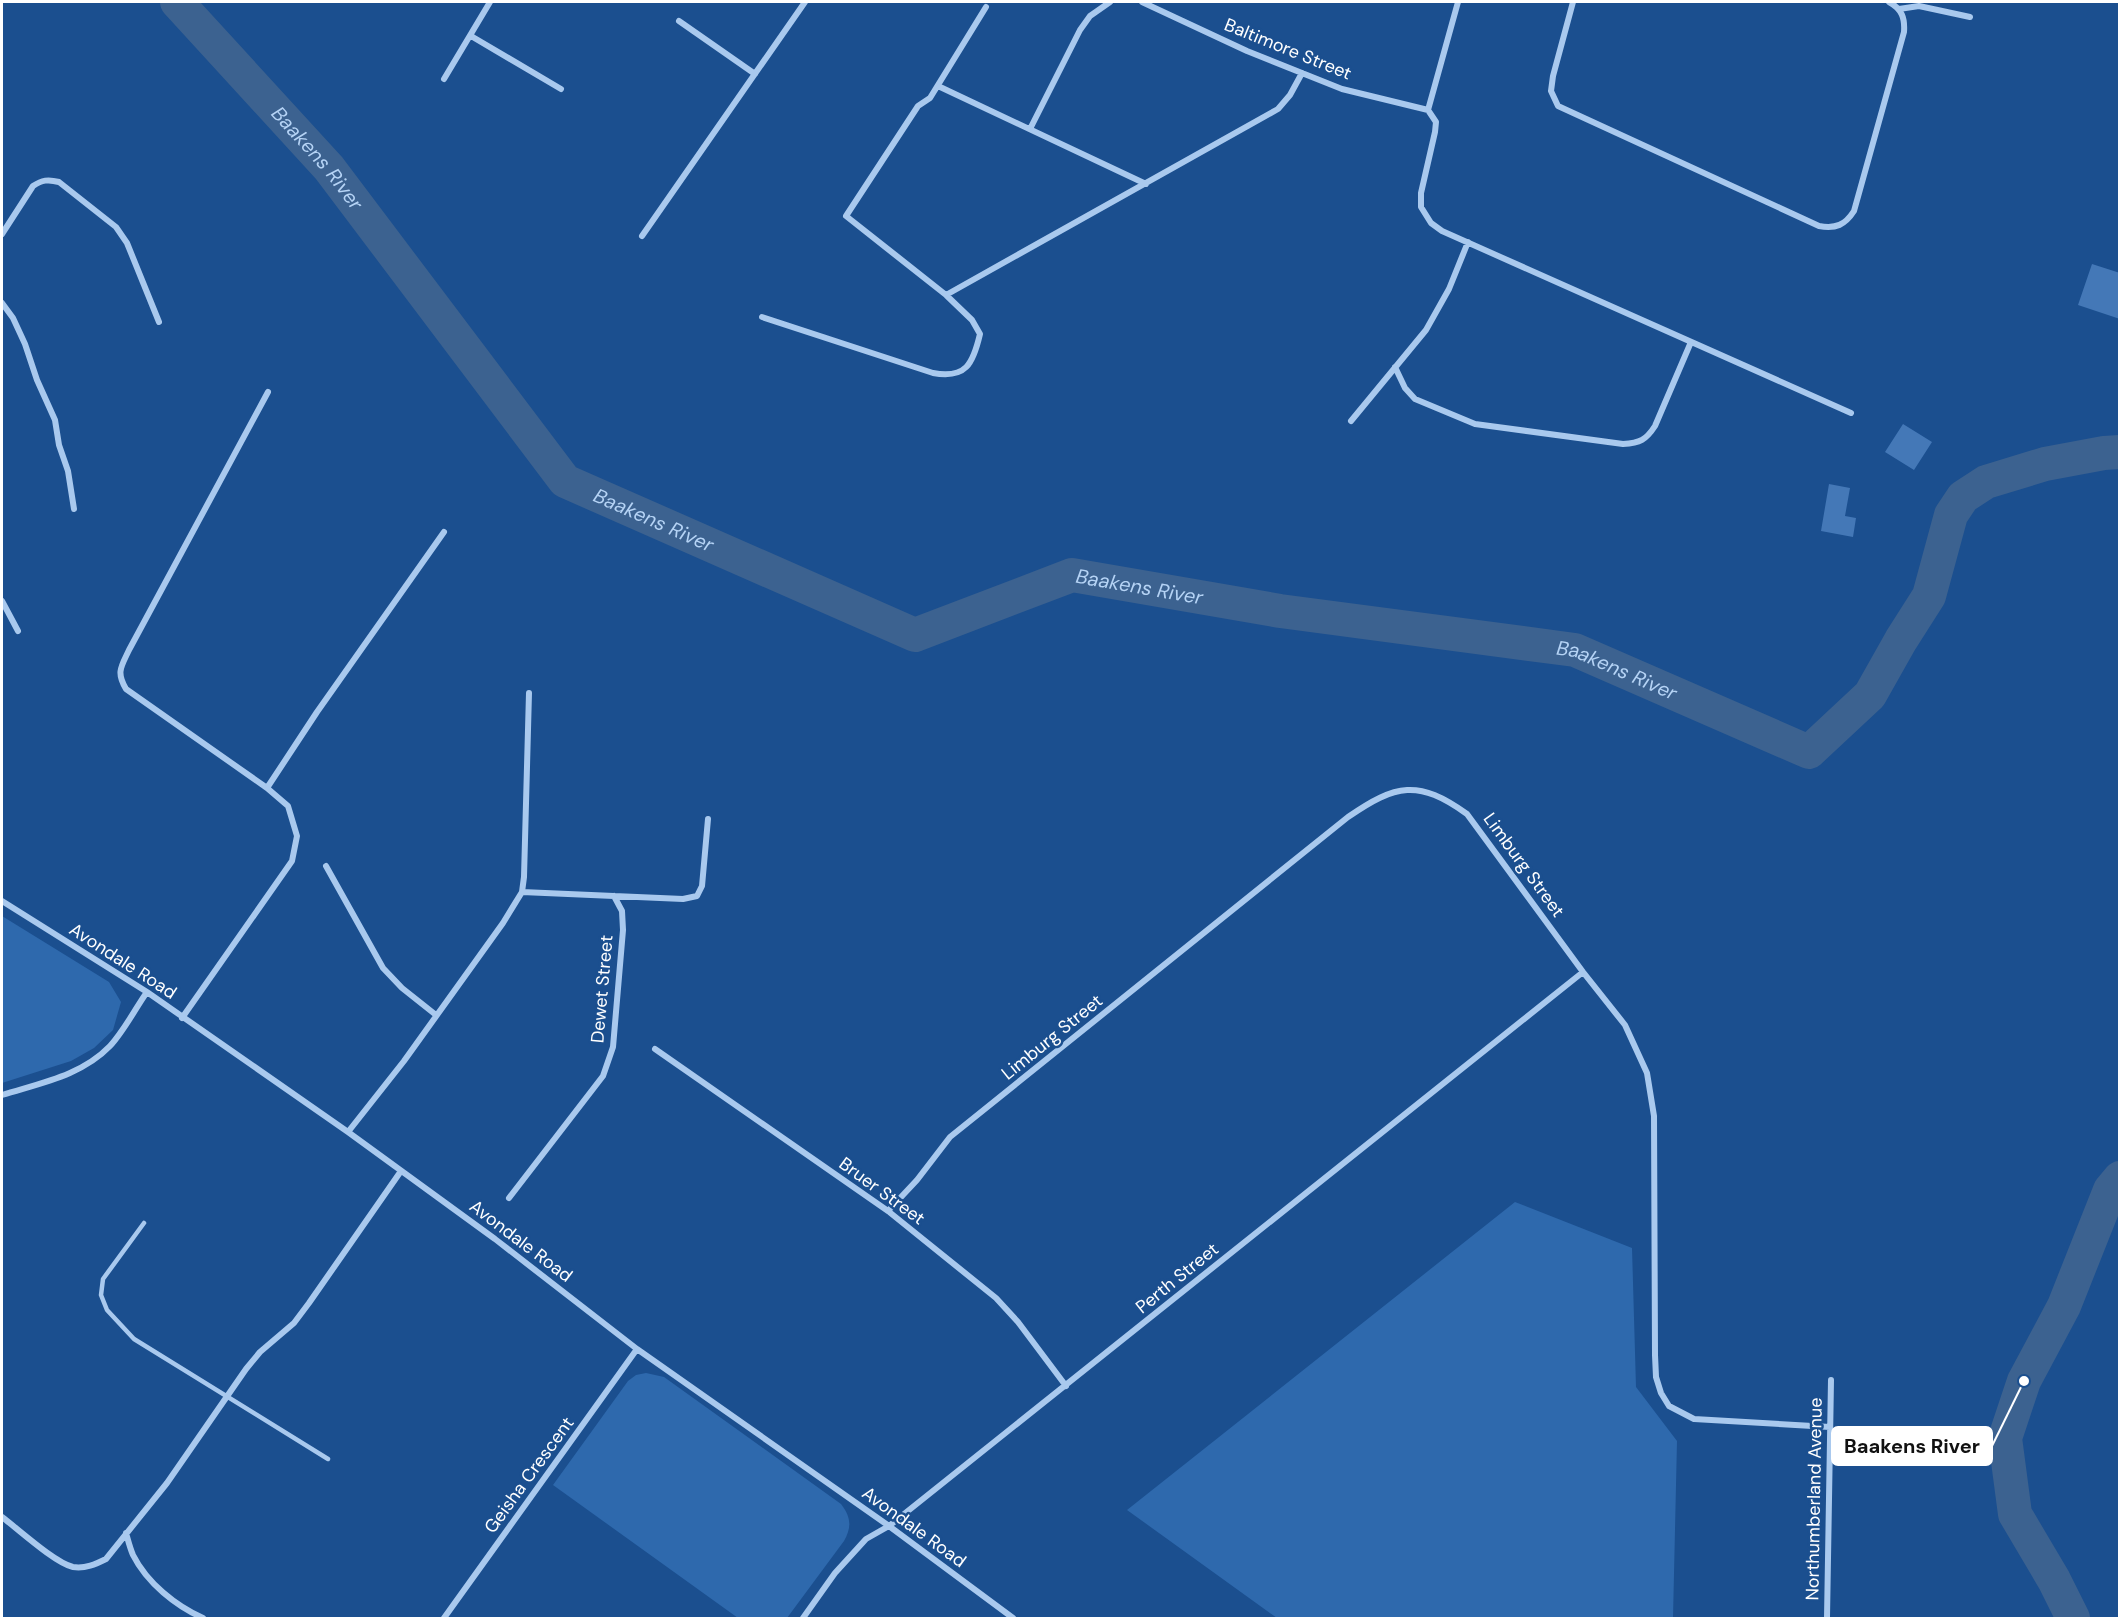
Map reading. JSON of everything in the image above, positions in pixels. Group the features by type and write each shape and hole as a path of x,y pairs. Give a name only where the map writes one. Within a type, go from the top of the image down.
{"street":[{"path":"444,79 490,2"},
{"path":"642,236 805,2"},
{"path":"1030,129 1080,30 1090,16 1110,2"},
{"name":"Baltimore Street","path":"1142,2 1247,51 1342,89 1428,110"},
{"path":"1458,2 1428,110 1436,122 1421,193 1421,207 1431,223 1442,231 1851,413"},
{"path":"1573,2 1553,76 1551,92 1558,106 1820,226 1834,228 1848,221 1854,211 1904,32 1905,22 1899,9 1889,2"},
{"path":"1899,9 1919,6 1970,17"},
{"path":"762,317 933,373 948,376 960,373 968,366 980,334 972,320 946,295 846,216 918,106 930,98 986,7"},
{"path":"680,21 754,74"},
{"path":"471,36 561,89"},
{"path":"946,295 1278,109 1290,95 1302,73"},
{"path":"938,86 1146,184"},
{"path":"2,234 33,186 50,180 59,182 116,227 127,243 159,322"},
{"path":"1352,420 1426,330 1438,311 1468,242"},
{"path":"2,303 14,318 26,344 37,380 55,420 59,445 68,471 74,509"},
{"path":"1395,368 1405,388 1415,399 1475,424 1623,444 1638,443 1647,438 1655,426 1691,342"},
{"path":"182,1018 292,861 297,836 288,806 267,788 126,689 119,677 129,650 268,392"},
{"path":"267,788 317,712 444,532"},
{"path":"2,602 18,631"},
{"path":"348,1132 404,1061 503,923 522,892 529,693"},
{"name":"Limburg Street","path":"888,1211 917,1180 950,1137 1338,824 1383,795 1401,790 1432,793 1467,814 1583,972 1625,1025 1647,1073 1654,1116 1654,1355 1656,1377 1661,1393 1669,1406 1694,1419 1830,1426"},
{"path":"522,892 683,899 697,896 702,886 708,819"},
{"path":"326,866 383,968 402,988 436,1015"},
{"name":"Dewet Street","path":"509,1198 603,1076 613,1047 623,930 622,911 614,896"},
{"name":"Avondale Road","path":"2,901 147,992 348,1132 495,1239 637,1349 889,1526 1013,1618"},
{"name":"Perth Street","path":"802,1618 835,1573 866,1539 889,1526 1583,972"},
{"path":"2,1095 74,1073 94,1060 111,1045 147,992"},
{"name":"Bruer Street","path":"655,1049 888,1211 996,1298 1066,1386"},
{"path":"2,1517 60,1561 74,1567 92,1566 106,1559 167,1483 260,1352 281,1335 304,1310 401,1171"},
{"name":"Geisha Crescent","path":"444,1618 637,1349"},
{"name":"Northumberland Avenue","path":"1827,1618 1831,1380"},
{"path":"126,1533 137,1561 159,1589 174,1602 203,1618"}],"lane":[{"path":"144,1223 104,1279 101,1295 107,1310 134,1339 228,1395 328,1459"}],"shaded area":[{"path":"2,916 109,982 121,1002 113,1030 94,1048 71,1061 2,1083"},
{"path":"1515,1202 1632,1248 1636,1387 1677,1441 1673,1618 1277,1618 1127,1510"},
{"path":"646,1373 664,1377 841,1504 844,1509 849,1522 844,1541 787,1618 738,1618 553,1485 628,1381 636,1375"}],"building":[{"path":"2092,264 2120,273 2120,319 2078,305"},
{"path":"1903,424 1932,442 1914,470 1885,452"},
{"path":"1829,484 1850,488 1845,516 1856,518 1853,537 1821,531"}],"waterway":[{"name":"Baakens River","path":"177,2 329,168 565,481 915,635 1072,575 1280,611 1575,650 1809,752 1870,695 1929,596 1951,515 1963,497 1986,482 2045,464 2120,452"},
{"name":"Baakens River","path":"2073,1618 2054,1580 2015,1514 2005,1438 2024,1381 2064,1306 2110,1190 2120,1178"}],"place":[{"name":"Baakens River","path":"2024,1381"}]}
